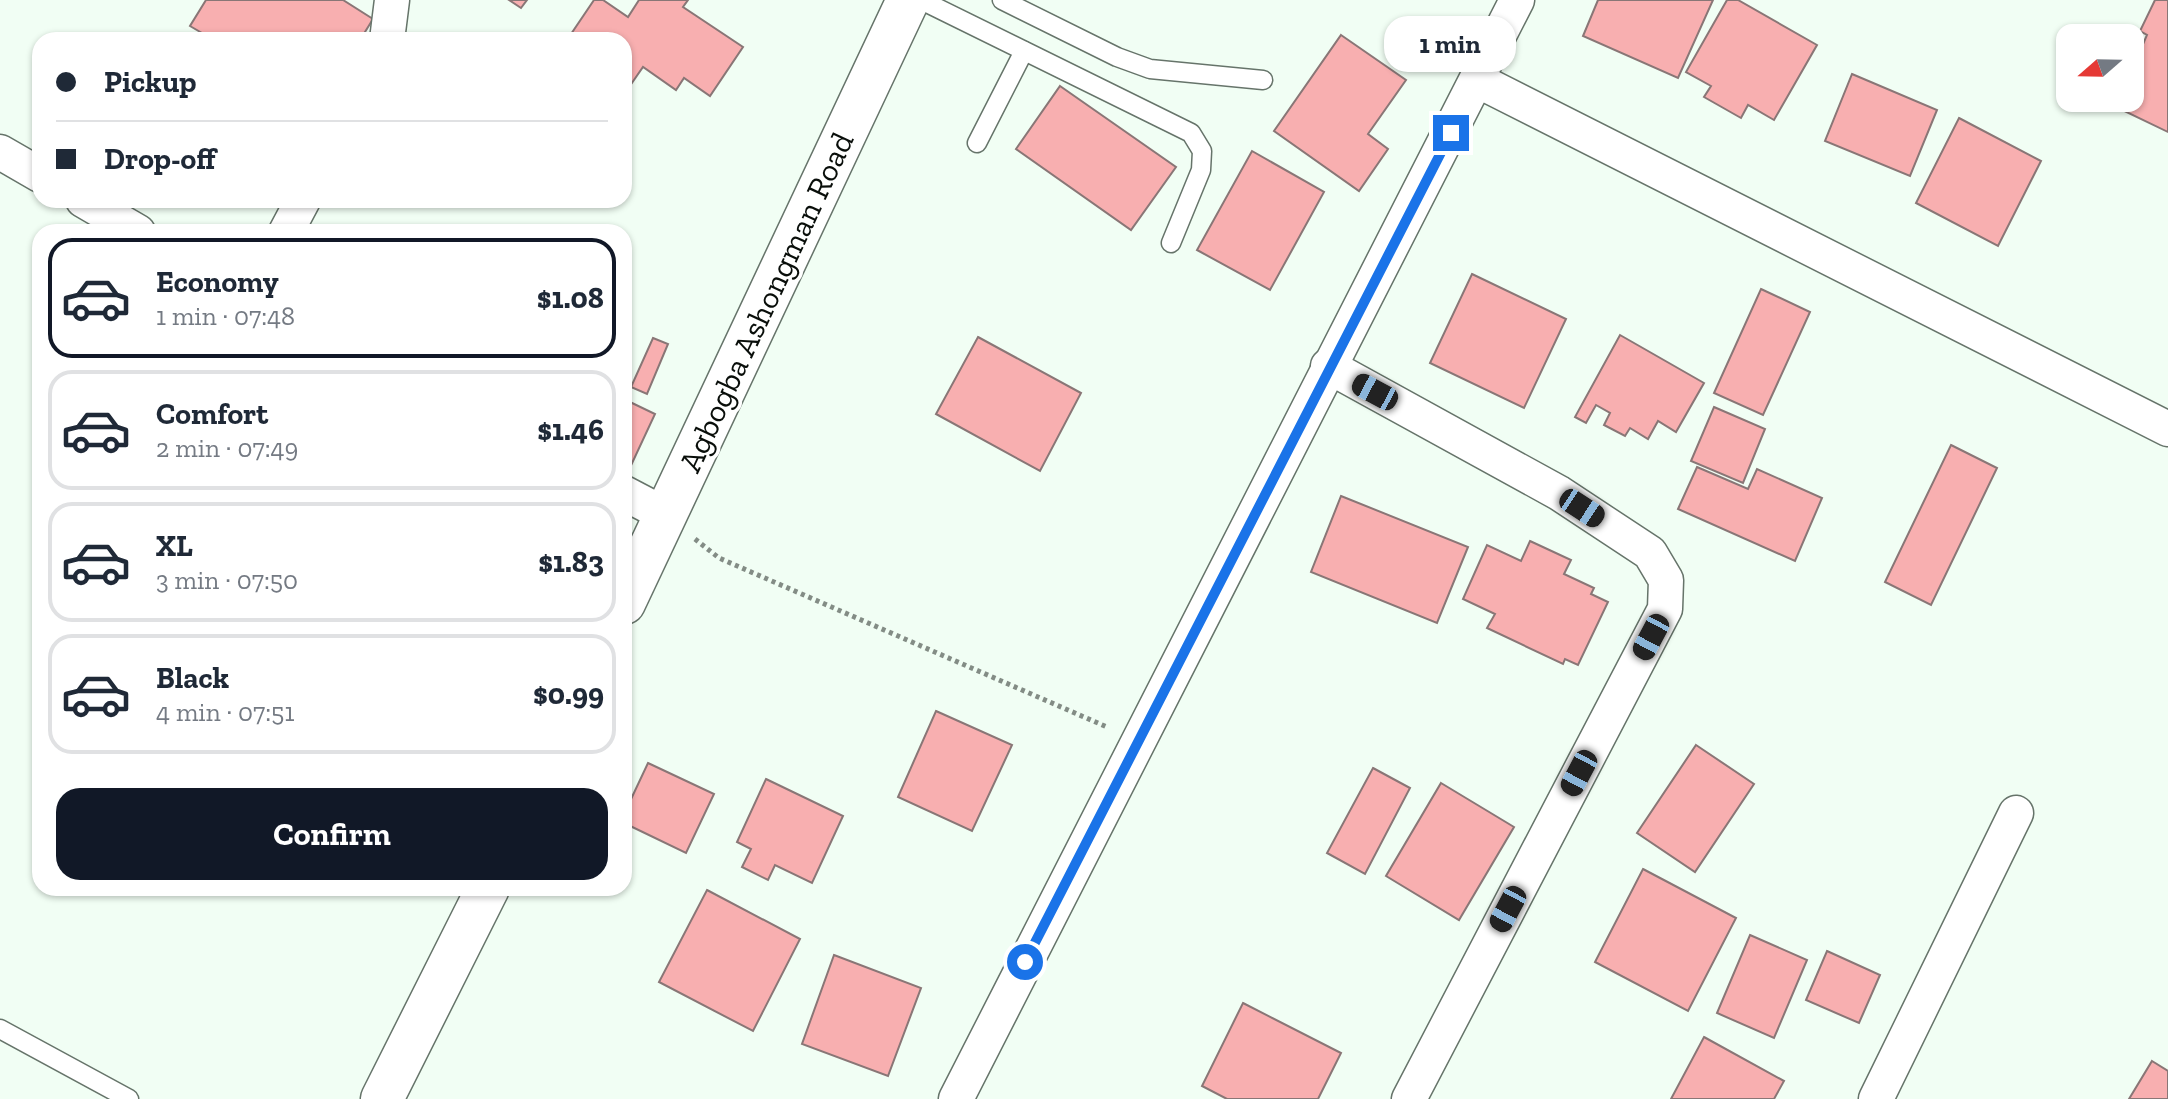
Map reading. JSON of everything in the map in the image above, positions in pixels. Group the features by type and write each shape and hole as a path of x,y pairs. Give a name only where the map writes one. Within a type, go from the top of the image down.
{"street":[{"path":"388,32 392,0"},
{"name":"Agbogba Ashongman Road","path":"632,586 908,0"},
{"path":"956,1099 1328,366 1479,81 1517,0"},
{"path":"1479,81 2168,429"},
{"path":"0,152 32,170"},
{"path":"97,208 124,224"},
{"path":"1328,366 1559,493 1650,553 1666,580 1665,609 1409,1099"},
{"path":"632,497 666,515"},
{"path":"1876,1099 2016,813"},
{"path":"382,1099 484,896"}],"lane":[{"path":"921,0 1191,133 1203,156 1201,170 1171,243"},
{"path":"1002,0 1117,57 1150,69 1263,80"},
{"path":"977,143 1024,51"},
{"path":"0,1029 129,1099"}],"path":[{"path":"666,515 719,558 1137,741"}],"building":[{"path":"206,0 343,0 373,19 365,32 200,32 190,26"},
{"path":"509,0 527,0 521,8"},
{"path":"594,0 603,0 628,17 639,0 688,0 683,7 743,47 710,96 684,78 676,90 643,67 632,83 632,32 572,32"},
{"path":"1598,0 1713,0 1678,78 1583,36"},
{"path":"1727,0 1738,0 1817,45 1774,120 1748,105 1741,118 1704,97 1711,86 1686,72"},
{"path":"2155,0 2168,0 2168,132 2126,112 2144,112 2144,42 2147,35 2143,24"},
{"path":"1341,35 1406,80 1368,134 1388,149 1359,191 1274,131"},
{"path":"1852,74 1937,110 1910,176 1825,141"},
{"path":"1060,86 1176,167 1131,230 1016,149"},
{"path":"1959,118 2041,161 1998,246 1916,203"},
{"path":"1252,151 1324,192 1270,290 1197,250"},
{"path":"1472,274 1566,319 1524,408 1430,363"},
{"path":"1761,289 1810,312 1763,415 1714,393"},
{"path":"1620,335 1704,383 1676,432 1658,421 1648,439 1630,428 1625,436 1604,425 1610,413 1596,405 1586,423 1575,417"},
{"path":"978,337 1081,393 1040,471 936,414"},
{"path":"653,338 668,344 647,394 632,385"},
{"path":"632,403 655,414 632,463"},
{"path":"1714,407 1765,429 1743,483 1691,461"},
{"path":"1951,445 1997,468 1931,605 1885,582"},
{"path":"1697,467 1748,489 1757,469 1822,498 1795,561 1678,509"},
{"path":"1341,496 1468,547 1437,623 1311,572"},
{"path":"1530,541 1571,560 1564,574 1594,588 1591,594 1608,602 1578,665 1565,659 1563,664 1487,628 1495,614 1463,599 1487,545 1521,561"},
{"path":"936,711 1012,745 972,831 898,797"},
{"path":"1696,745 1754,784 1695,872 1637,833"},
{"path":"648,763 714,794 686,853 632,827 632,797"},
{"path":"1373,768 1410,788 1365,874 1327,853"},
{"path":"766,779 843,816 812,883 775,865 768,880 742,867 751,849 737,842"},
{"path":"1441,783 1514,827 1459,920 1386,876"},
{"path":"1643,869 1736,918 1688,1011 1595,962"},
{"path":"707,890 800,939 753,1031 659,982"},
{"path":"1750,935 1807,960 1774,1038 1717,1013"},
{"path":"1827,951 1880,975 1859,1023 1806,1000"},
{"path":"834,955 921,988 888,1076 802,1044"},
{"path":"1243,1003 1341,1053 1318,1099 1227,1099 1202,1086"},
{"path":"1704,1037 1784,1081 1774,1099 1671,1099"},
{"path":"2152,1061 2168,1071 2168,1099 2129,1099"}],"route":[{"path":"1025,962 1328,366 1451,133"}]}
